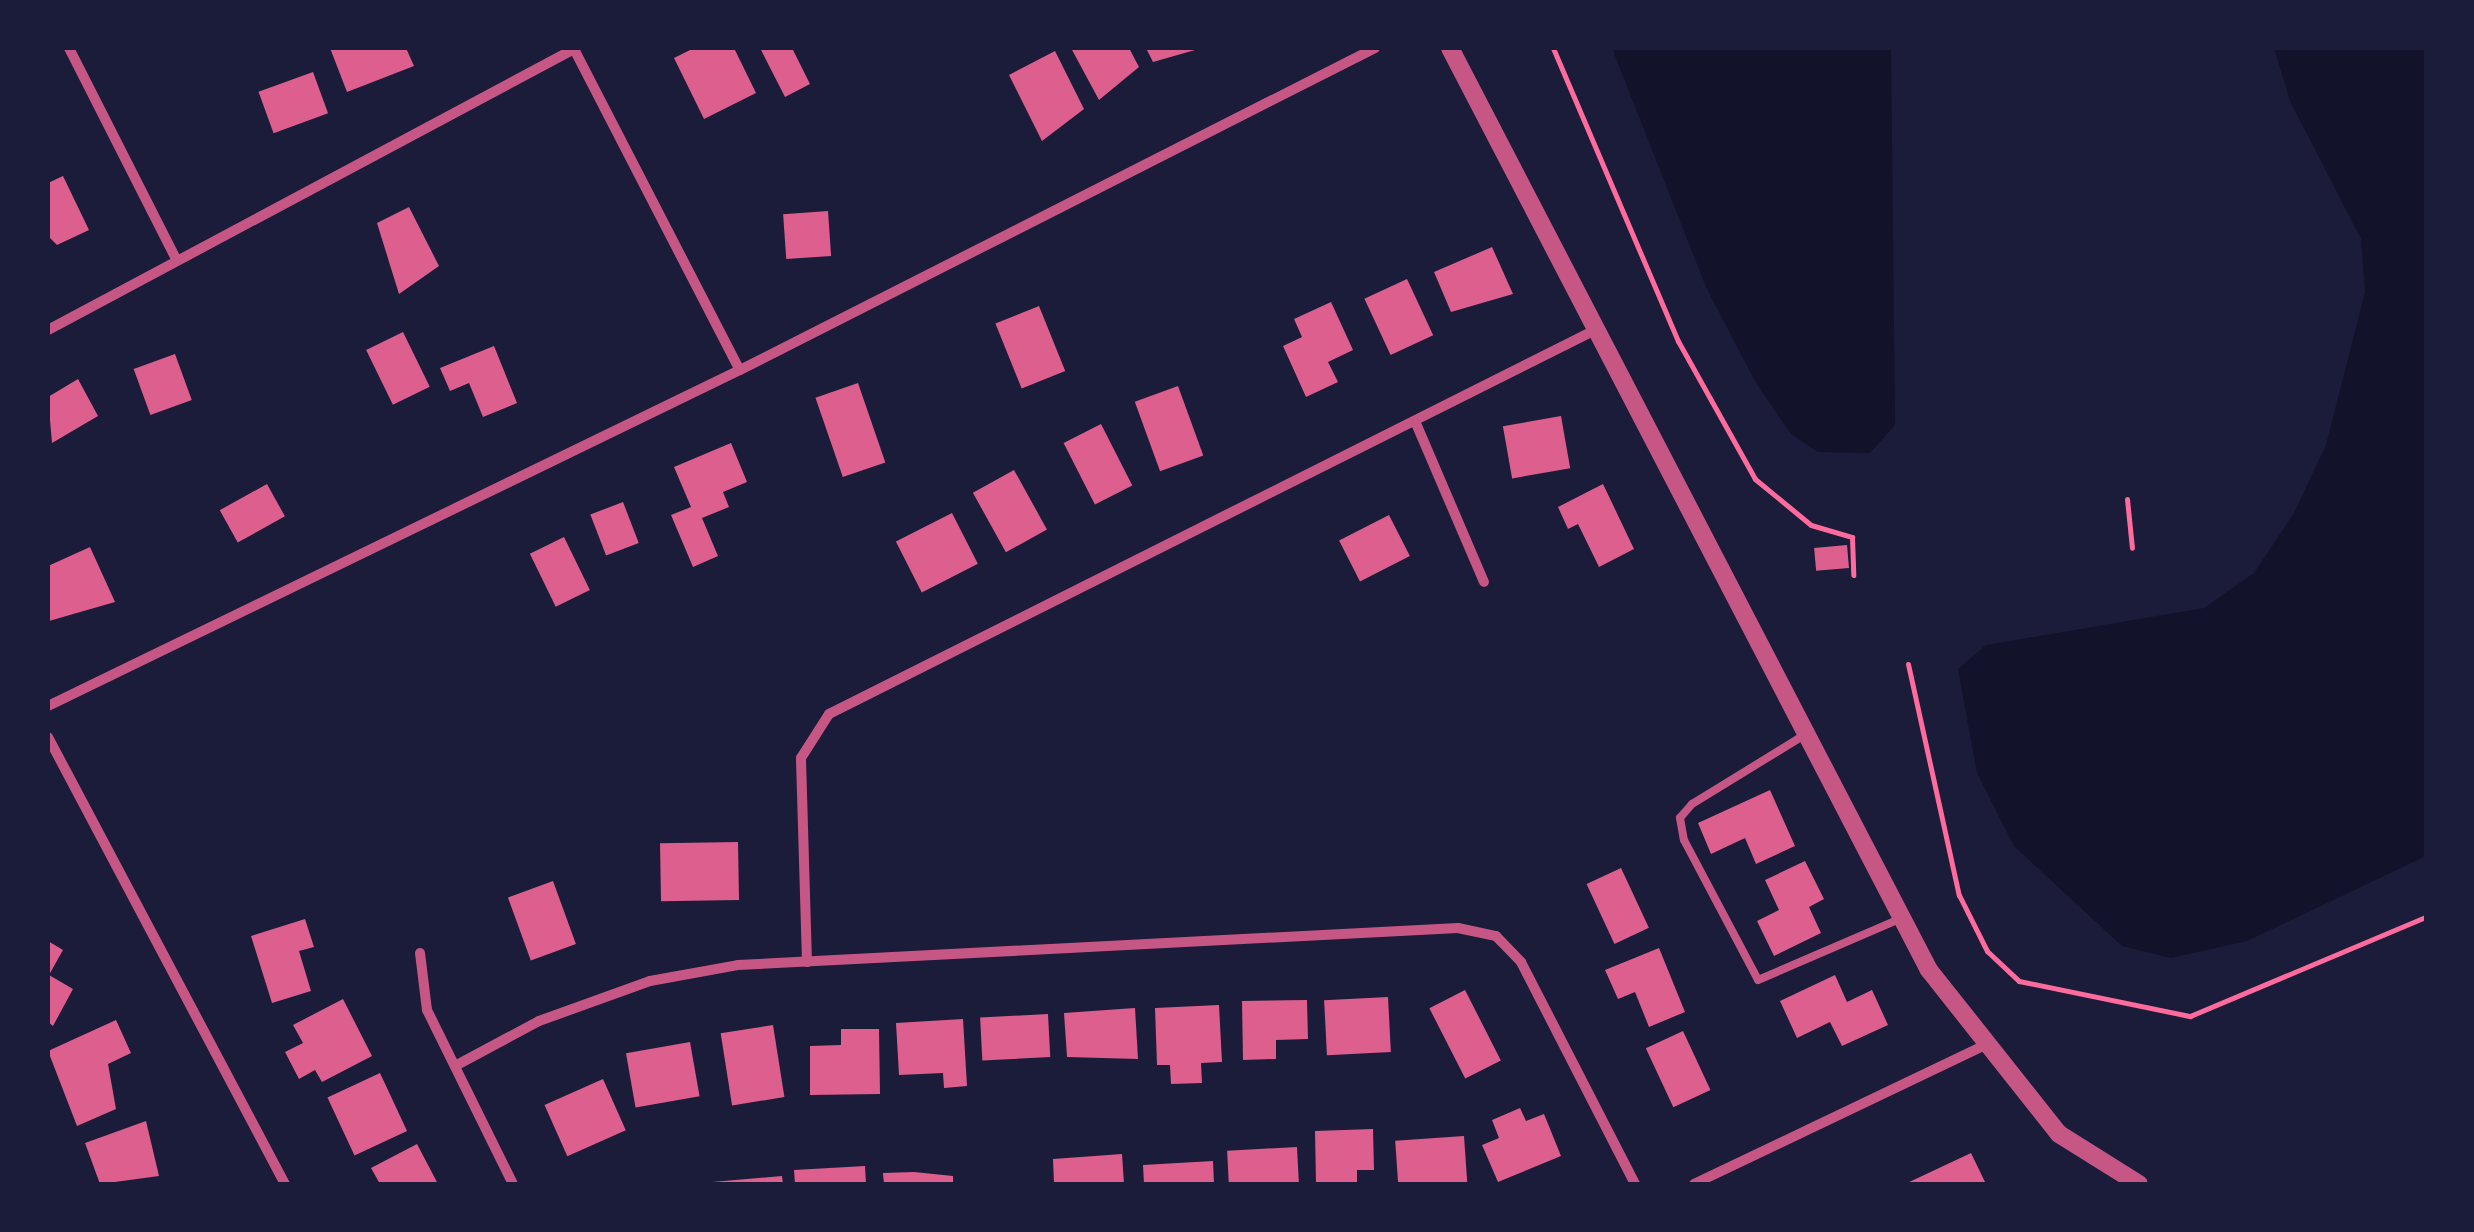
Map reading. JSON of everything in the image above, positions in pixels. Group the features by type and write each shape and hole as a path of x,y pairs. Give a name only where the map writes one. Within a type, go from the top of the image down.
{"street":[{"path":"69,48 176,259"},
{"path":"48,330 575,48 740,370"},
{"path":"48,706 740,370 1375,48"},
{"path":"1450,48 1902,918 1981,1047 2059,1134 2139,1184"},
{"path":"807,962 801,758 818,724 1595,330"},
{"path":"1415,421 1484,582"},
{"path":"48,737 285,1184"},
{"path":"455,1066 539,1021 650,981 807,962 1458,928 1496,936 1520,962 1635,1184"},
{"path":"420,953 427,1010 513,1184"},
{"path":"1694,1184 1981,1047"}],"lane":[{"path":"1806,734 1692,804 1680,818 1684,840 1758,980 1902,918"}],"path":[{"path":"1553,48 1678,341 1754,479 1811,525 1852,537 1853,575"},
{"path":"2126,499 2132,548"},
{"path":"1908,664 1959,895 1987,951 2018,980 2190,1016 2426,917"}],"shaded area":[{"path":"1612,48 1891,48 1895,425 1870,453 1818,452 1791,434 1756,383 1706,287"},
{"path":"2274,48 2426,48 2426,856 2247,941 2171,958 2122,946 2014,846 1977,773 1958,669 1986,645 2204,608 2254,573 2294,513 2326,445 2365,292 2361,239 2290,101"}],"building":[{"path":"330,48 406,48 414,66 347,92"},
{"path":"694,48 734,48 756,93 704,119 674,58"},
{"path":"760,48 792,48 810,84 785,97"},
{"path":"1071,48 1129,48 1139,67 1099,100"},
{"path":"1146,48 1202,48 1153,62"},
{"path":"1055,51 1084,109 1042,141 1009,75"},
{"path":"313,72 328,113 274,133 258,92"},
{"path":"63,176 89,230 57,245 48,236 48,183"},
{"path":"409,207 439,266 399,294 377,223"},
{"path":"828,211 831,256 786,259 783,214"},
{"path":"1492,247 1513,294 1451,312 1434,272"},
{"path":"1407,279 1433,335 1391,355 1364,299"},
{"path":"1331,302 1353,350 1328,362 1338,382 1306,397 1283,346 1302,337 1294,319"},
{"path":"1039,306 1065,371 1022,389 995,324"},
{"path":"403,332 430,387 393,405 366,350"},
{"path":"494,346 517,403 483,417 469,383 450,391 440,368"},
{"path":"175,354 192,400 150,415 134,369"},
{"path":"78,379 98,416 52,443 48,397"},
{"path":"858,383 885,462 843,477 815,398"},
{"path":"1178,386 1203,456 1160,471 1135,402"},
{"path":"1561,416 1570,468 1512,478 1503,426"},
{"path":"1101,424 1132,485 1095,505 1064,443"},
{"path":"731,443 747,482 723,492 729,507 702,518 718,556 693,567 671,515 691,507 674,467"},
{"path":"1014,470 1047,529 1006,552 973,493"},
{"path":"267,484 285,516 238,543 220,510"},
{"path":"1603,484 1634,549 1599,567 1578,524 1568,529 1558,507"},
{"path":"623,502 639,543 606,556 590,515"},
{"path":"952,513 978,564 922,592 896,542"},
{"path":"1389,515 1410,556 1360,581 1339,540"},
{"path":"564,537 590,590 556,607 530,554"},
{"path":"1847,545 1849,568 1816,571 1814,548"},
{"path":"90,547 115,602 49,621 48,566"},
{"path":"1770,790 1795,846 1756,864 1745,838 1711,854 1698,823"},
{"path":"738,842 739,900 661,901 660,843"},
{"path":"1805,861 1824,899 1809,907 1821,933 1774,956 1757,921 1779,910 1765,880"},
{"path":"1621,868 1649,928 1614,944 1587,884"},
{"path":"553,881 576,944 531,960 508,897"},
{"path":"305,919 314,947 299,951 311,991 272,1003 251,936"},
{"path":"48,941 63,950 49,975 73,989 53,1026 48,1022"},
{"path":"1659,948 1685,1012 1649,1027 1635,992 1618,999 1605,970"},
{"path":"1835,975 1847,1002 1872,990 1888,1025 1842,1046 1830,1022 1797,1038 1780,1001"},
{"path":"1465,990 1501,1060 1465,1079 1429,1008"},
{"path":"1388,997 1391,1052 1327,1055 1324,1000"},
{"path":"343,999 372,1056 322,1082 315,1070 299,1079 285,1052 303,1043 293,1025"},
{"path":"1307,1000 1308,1039 1276,1040 1276,1059 1243,1060 1242,1001"},
{"path":"1219,1005 1222,1062 1201,1063 1202,1083 1171,1084 1170,1065 1157,1065 1155,1008"},
{"path":"1135,1008 1138,1059 1067,1057 1064,1013"},
{"path":"1048,1014 1050,1057 982,1060 980,1018"},
{"path":"963,1019 967,1086 944,1088 943,1073 899,1075 896,1023"},
{"path":"116,1020 131,1053 108,1064 116,1109 77,1126 48,1051"},
{"path":"773,1025 784,1097 732,1105 721,1033"},
{"path":"841,1029 879,1029 880,1094 810,1095 810,1046 841,1045"},
{"path":"1683,1031 1710,1090 1673,1107 1646,1048"},
{"path":"690,1042 700,1096 636,1107 626,1053"},
{"path":"380,1073 407,1131 354,1156 327,1098"},
{"path":"603,1079 626,1130 567,1156 545,1105"},
{"path":"1520,1108 1526,1121 1544,1114 1561,1156 1498,1182 1482,1145 1499,1138 1492,1120"},
{"path":"146,1121 159,1176 100,1184 85,1143"},
{"path":"1373,1129 1374,1170 1357,1170 1357,1184 1316,1184 1315,1131"},
{"path":"1464,1136 1467,1184 1398,1184 1395,1141"},
{"path":"417,1144 438,1184 380,1184 371,1168"},
{"path":"1297,1147 1299,1184 1229,1184 1227,1151"},
{"path":"1971,1153 1986,1184 1905,1184"},
{"path":"1122,1154 1124,1184 1054,1184 1053,1159"},
{"path":"1213,1161 1214,1184 1144,1184 1143,1165"},
{"path":"865,1166 866,1184 795,1184 794,1170"},
{"path":"883,1173 953,1176 953,1184 884,1184"},
{"path":"782,1176 783,1184 712,1182"}]}
